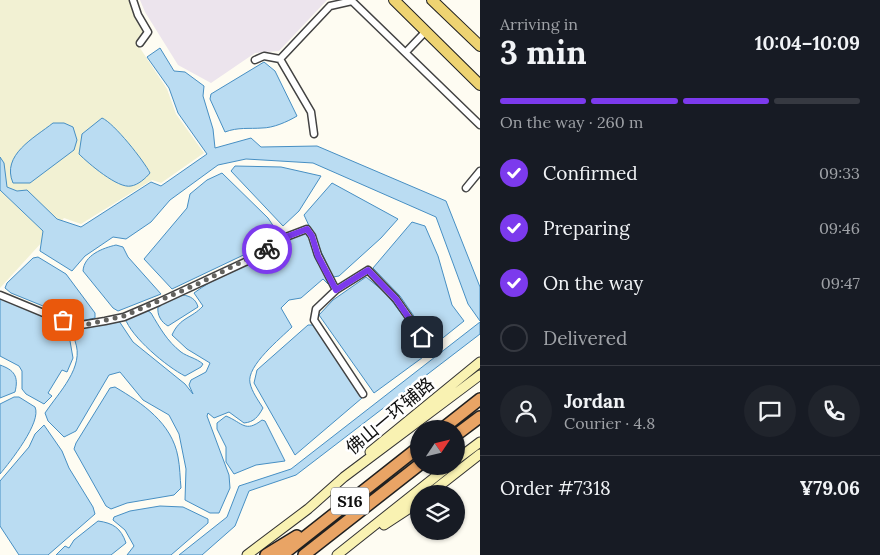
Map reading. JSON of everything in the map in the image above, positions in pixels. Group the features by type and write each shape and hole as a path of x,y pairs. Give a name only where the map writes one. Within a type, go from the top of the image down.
{"highway":[{"path":"453,420 480,398"},
{"path":"465,428 480,417"},
{"name":"S16","path":"282,555 410,454"},
{"name":"S16","path":"304,555 410,472"},
{"path":"266,555 349,502"}],"main road":[{"path":"394,0 480,85"},
{"path":"432,0 480,46"},
{"name":"佛山一环辅路","path":"247,555 308,509 383,440 480,362"},
{"name":"佛山一环辅路","path":"344,477 480,375"},
{"path":"465,453 480,442"},
{"path":"440,485 480,454"},
{"path":"337,555 438,475"},
{"path":"345,549 410,508"}],"street":[{"path":"133,0 138,15 148,32 140,43"},
{"path":"280,59 330,6 352,1 480,125"},
{"path":"406,52 426,31"},
{"path":"255,60 264,56 280,59 311,112 314,134"},
{"path":"474,119 480,112"},
{"path":"466,188 480,171"},
{"path":"0,295 75,326 105,321 124,316 159,302 258,256 286,237 307,229 312,236 318,256 336,290"},
{"path":"363,394 314,320 316,309 336,290 368,270 396,299 431,349"}],"shaded area":[{"path":"140,0 327,0 279,51 255,53 211,83 178,65 145,12"}],"green space":[{"path":"0,0 131,0 146,32 136,42 167,89 176,114 204,153 161,183 152,180 81,224 64,218 0,288"}],"water":[{"path":"160,48 174,71 185,72 204,86 203,96 213,129 215,148 251,138 261,147 317,146 446,201 480,287 480,321 468,304 436,217 313,163 246,159 218,165 170,200 151,222 126,239 113,237 85,256 72,271 40,251 43,231 0,190 0,157 4,163 7,187 17,191 27,190 57,219 81,227 151,182 161,186 207,154 178,113 169,88 147,57"},
{"path":"264,62 275,71 297,116 271,127 225,132 210,99 211,94"},
{"path":"102,118 114,127 128,143 150,173 136,184 125,186 111,180 79,154 82,134"},
{"path":"53,123 64,123 73,127 77,140 74,150 30,183 13,183 10,173 15,156 29,141"},
{"path":"235,166 281,167 321,176 299,211 283,226 231,171"},
{"path":"222,173 268,218 278,233 254,250 172,289 144,259 187,208 190,194 207,180"},
{"path":"332,183 398,219 381,238 339,276 333,277 304,215"},
{"path":"412,222 425,226 438,256 452,305 464,321 434,345 400,296 373,268"},
{"path":"305,232 310,238 315,258 328,280 328,284 323,279 301,298 289,300 281,308 292,327 265,353 250,376 252,390 263,408 250,422 244,423 229,412 214,418 208,413 207,416 229,475 230,488 219,513 210,513 185,500 186,469 179,434 169,415 143,400 120,372 109,375 76,431 64,437 48,421 45,413 74,370 77,351 75,341 81,328 119,321 133,342 185,384 193,394 189,385 191,380 206,372 210,363 187,349 172,335 182,321 203,306 194,293 288,239"},
{"path":"116,245 123,247 128,257 161,294 118,311 113,308 83,271 84,265 95,253"},
{"path":"38,257 66,274 95,313 95,318 80,321 11,293 5,288 7,283 33,258"},
{"path":"366,277 386,293 430,352 374,393 319,315 333,300"},
{"path":"183,295 192,298 198,307 168,326 160,318 158,307 170,299"},
{"path":"0,297 73,327 75,331 70,341 73,358 67,372 62,370 48,393 52,396 44,404 26,394 22,389 22,371 19,366 0,356"},
{"path":"147,310 172,343 181,352 203,364 201,367 185,376 160,359 134,334 125,318"},
{"path":"480,322 480,334 296,475 249,491 235,526 202,555 179,555 227,517 239,486 291,469"},
{"path":"308,325 314,325 362,398 295,455 254,383 257,370"},
{"path":"0,365 9,369 14,374 16,382 15,392 0,398"},
{"path":"115,387 145,407 163,424 169,434 175,445 180,472 181,488 174,495 127,503 111,509 106,506 74,449 110,388"},
{"path":"14,397 19,397 35,407 36,414 30,432 24,442 0,474 0,404"},
{"path":"226,416 244,426 252,426 262,420 265,421 285,461 256,465 234,474 226,462 226,447 217,429 217,423"},
{"path":"44,425 62,451 69,468 93,507 95,514 48,555 19,555 0,526 0,481 29,447 35,434"},
{"path":"160,506 183,507 208,519 208,523 171,555 127,555 134,546 125,530 113,520 114,517 130,511"},
{"path":"98,521 116,527 126,543 111,555 56,555 65,546 69,548 74,540"}],"way so far":[{"path":"63,320 75,326 80,326 124,316 159,302 258,256 267,249"}],"route":[{"path":"267,249 286,237 307,229 312,236 318,256 336,290 368,270 396,299 422,337"}]}
